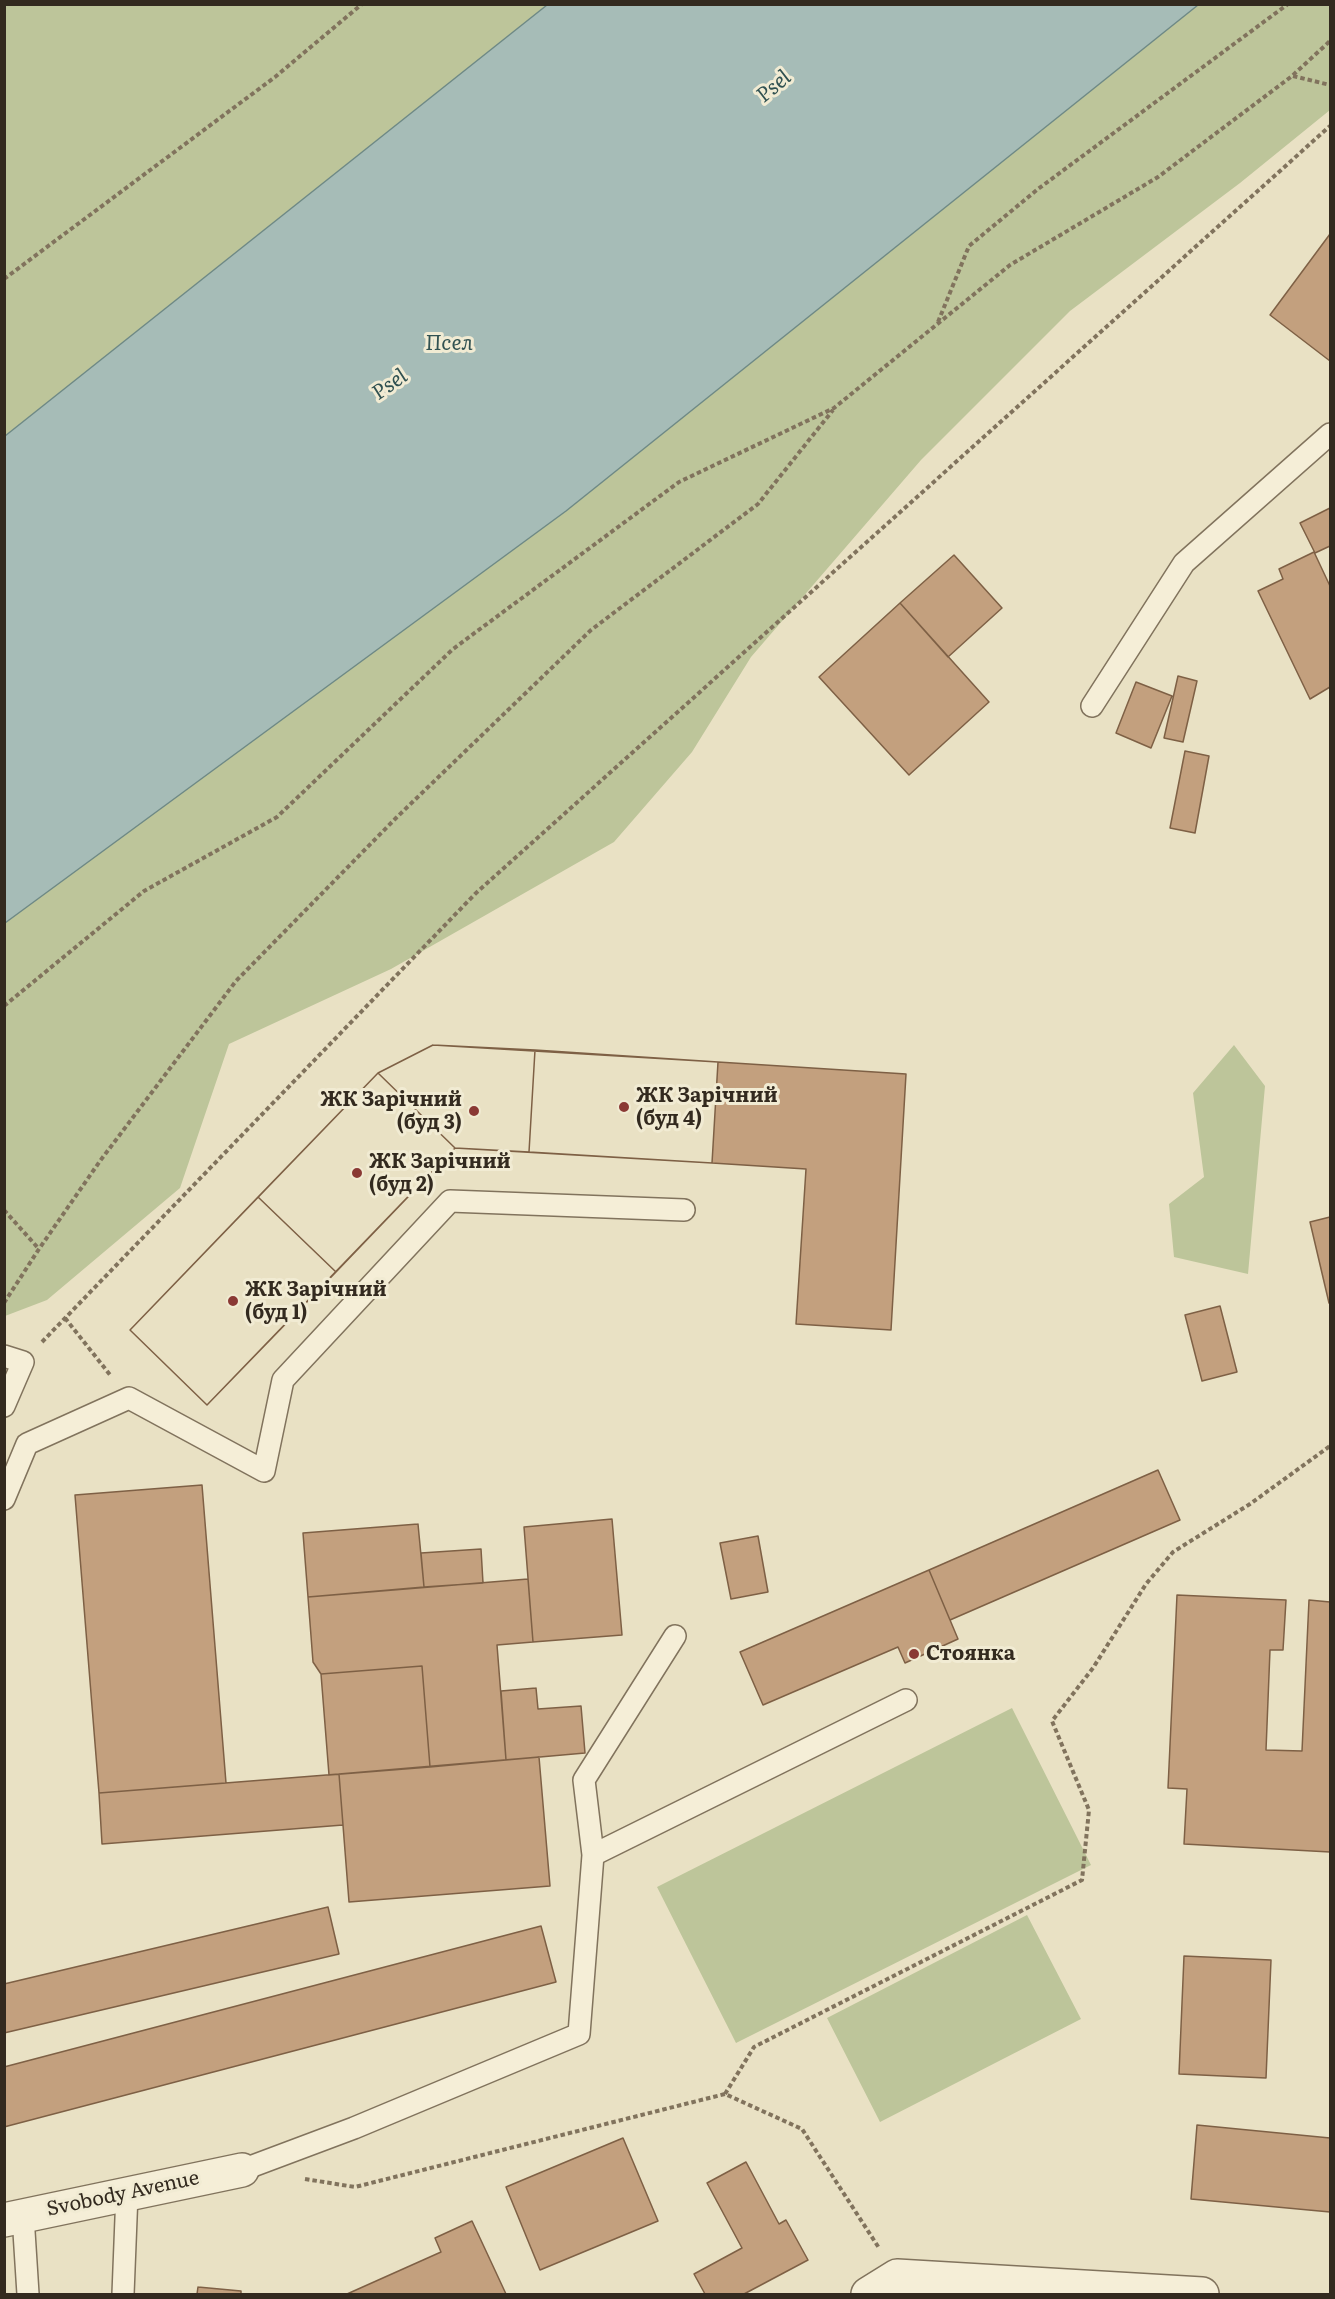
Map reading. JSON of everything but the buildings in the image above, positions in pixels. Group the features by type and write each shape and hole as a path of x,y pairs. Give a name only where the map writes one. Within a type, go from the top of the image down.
{"street":[{"name":"Svobody Avenue","path":"14,2218 242,2170"},
{"path":"868,2295 897,2276 1202,2295"}],"lane":[{"path":"1092,706 1184,564 1330,434"},
{"path":"4,1499 27,1444 129,1398 264,1472 283,1380 450,1201 684,1210"},
{"path":"4,1406 14,1359"},
{"path":"242,2170 354,2128 579,2034 593,1855 584,1780 675,1636"},
{"path":"593,1855 906,1700"},
{"path":"123,2295 127,2193"},
{"path":"14,2218 28,2295"}],"path":[{"path":"4,279 275,77 362,4"},
{"path":"937,324 969,246 1038,189 1288,4"},
{"path":"4,1303 39,1248 100,1161 236,981 396,818 591,630 758,504 834,408 1010,265 1158,177 1292,76 1330,40"},
{"path":"1292,76 1330,85"},
{"path":"14,1359 65,1318 475,894 1330,126"},
{"path":"4,1006 144,891 277,817 453,649 679,482 834,408"},
{"path":"4,1210 39,1248"},
{"path":"65,1318 129,1398"},
{"path":"725,2094 754,2047 1082,1880 1089,1810 1052,1721 1093,1668 1146,1584 1173,1552 1250,1504 1330,1446"},
{"path":"298,2178 355,2187 725,2094 802,2129 897,2276"}],"green space":[{"path":"5,5 547,5 5,436"},
{"path":"1198,5 1330,5 1330,110 1240,183 1070,311 921,460 751,657 692,752 614,842 391,969 229,1044 180,1188 47,1300 5,1316 4,923 566,511"},
{"path":"1234,1045 1265,1086 1248,1274 1174,1257 1169,1204 1204,1177 1193,1093"},
{"path":"1012,1708 1091,1865 736,2043 657,1887"},
{"path":"1027,1915 1081,2019 880,2122 827,2018"}],"water":[{"name":"Псел","path":"547,5 1198,5 566,511 5,923 5,436"}],"place":[{"name":"ЖК Зарічний (буд 4)","path":"624,1107"},
{"name":"ЖК Зарічний (буд 3)","path":"474,1111"},
{"name":"ЖК Зарічний (буд 2)","path":"357,1173"},
{"name":"ЖК Зарічний (буд 1)","path":"233,1301"},
{"name":"Стоянка","path":"914,1654"}],"water label":[{"name":"Psel","path":"774,87"},
{"name":"Psel","path":"390,385"}]}
